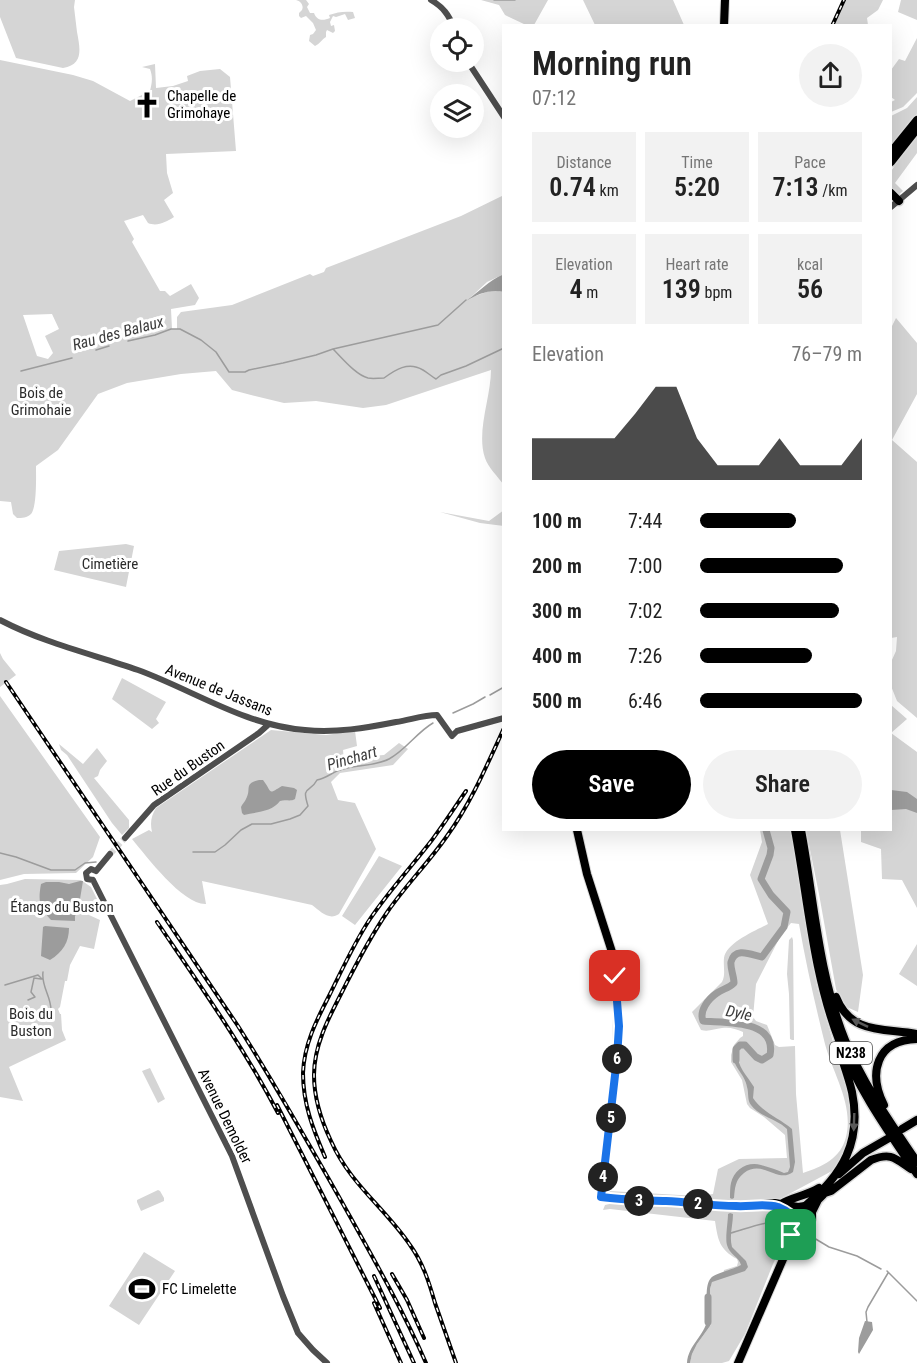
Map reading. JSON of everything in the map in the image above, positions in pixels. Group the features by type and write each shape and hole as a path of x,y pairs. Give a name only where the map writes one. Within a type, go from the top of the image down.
{"highway":[{"path":"892,151 917,120"},
{"path":"892,161 917,129"},
{"path":"892,194 899,201"},
{"name":"N238","path":"795,831 821,976 839,1040 869,1102 916,1169"},
{"name":"N238","path":"801,831 826,976 834,1008 861,1074 891,1122 916,1169"},
{"path":"826,976 842,1010 854,1021 871,1028 917,1036"},
{"path":"891,1122 877,1088 876,1070 879,1060 891,1046 917,1036"},
{"path":"781,1204 805,1196 827,1183 849,1152 854,1126 854,1104 839,1048 839,1040"},
{"path":"903,1130 917,1121"},
{"path":"801,1206 863,1153 890,1139 841,1176 818,1200 812,1212"},
{"path":"849,1152 878,1145"},
{"path":"825,1193 878,1157 891,1156 909,1168 916,1169"}],"main road":[{"path":"724,24 725,0"},
{"path":"577,831 587,874 612,952 618,1014 617,1058 601,1197 633,1201 737,1206 775,1203 808,1207 812,1212 812,1219 798,1221 780,1208 763,1205"},
{"path":"738,1363 779,1264 791,1243 798,1221 794,1212 801,1206"},
{"path":"732,1363 752,1324 776,1263 798,1221"}],"street":[{"path":"431,0 444,8 449,18"},
{"path":"475,72 502,114"},
{"path":"892,206 917,185"},
{"name":"Avenue de Jassans","path":"0,620 28,634 138,670 269,724 297,729 334,730 437,715 452,736 459,731 502,719"},
{"name":"Rue du Buston","path":"125,838 154,806 262,732 269,724"},
{"name":"Avenue Demolder","path":"110,854 96,871 90,869 86,874 88,880 93,880 232,1156 298,1333 327,1363"}],"green space":[{"path":"0,0 75,0 79,50 77,60 63,68 16,58 0,17"},
{"path":"296,0 306,0 310,13 314,13 320,20 330,18 329,15 332,14 344,12 353,12 355,18 348,20 345,14 333,16 330,22 331,26 334,25 335,31 333,33 327,30 326,37 315,46 309,41 310,35 316,30 306,16 301,18 299,16 303,7"},
{"path":"481,0 548,0 535,24 524,24 505,15 499,5"},
{"path":"583,0 673,0 684,24 595,24"},
{"path":"846,0 883,0 878,10 867,18 868,24 834,24"},
{"path":"901,0 917,0 917,20 898,12"},
{"path":"917,38 917,93 903,107 892,112 892,102 895,100 892,98 892,69 899,59 905,61"},
{"name":"Bois de Grimohaie","path":"0,60 93,81 130,101 150,91 152,75 150,69 142,67 155,64 156,88 188,81 187,76 200,71 220,69 230,77 236,151 166,154 167,173 173,193 164,200 174,217 158,224 148,223 143,215 124,221 134,239 132,242 160,291 165,291 170,296 191,284 199,298 195,305 171,309 172,329 177,329 177,317 181,312 232,305 310,274 313,276 324,272 326,268 461,216 502,196 502,275 487,282 470,298 492,290 502,292 502,482 488,465 483,448 483,426 491,370 386,405 363,408 316,401 284,403 251,395 232,390 216,371 127,383 98,394 58,450 36,466 35,499 31,514 17,518 13,514 11,502 0,501","holes":["52,314 59,329 45,336 53,353 48,359 37,356 23,315"]},
{"path":"917,97 917,114 892,144 892,116 907,108"},
{"path":"917,135 917,153 895,183 903,191 898,195 892,190 892,170"},
{"path":"896,318 917,343 917,394 892,440 892,326"},
{"path":"892,440 917,462 917,718 897,701 892,688 892,660 896,651 897,637 892,638"},
{"path":"502,511 502,526 480,523 440,512 489,521"},
{"name":"Cimetière","path":"126,544 134,546 126,587 54,570 59,551"},
{"path":"0,653 16,675 0,687"},
{"path":"122,678 166,702 156,719 159,723 152,729 112,699"},
{"path":"0,696 100,837 93,857 76,873 24,874 0,880"},
{"path":"892,706 907,719 892,732"},
{"path":"271,730 326,735 355,731 357,746 343,750 344,761 358,757 384,755 399,743 408,749 393,765 340,773 331,782 338,800 355,803 376,849 339,914 335,916 325,914 312,905 202,881 206,904 197,902 176,889 132,839 149,830 152,832 151,820 156,808"},
{"path":"892,734 917,752 917,908 902,880 882,879 881,849 861,842 861,831 892,831"},
{"path":"59,744 83,764 97,748 107,761 98,776 94,778 129,820 129,828 122,835 67,755 61,750"},
{"path":"760,831 792,831 817,987 850,1100 851,1131 844,1155 832,1171 776,1201 738,1203 612,1193 609,1191 697,1196 713,1194 718,1169 739,1159 787,1158 785,1135 747,1104 742,1080 731,1062 734,1045 743,1036 743,1032 728,1028 701,1030 692,1012 722,982 724,958 730,947 768,924 750,875 762,842","holes":["791,923 799,924 821,1029 845,1101 848,1125 840,1151 824,1165 803,1173 796,1094 795,1046 775,1045 767,1025 756,1021 753,1017 756,984 781,935"]},
{"path":"806,831 840,831 863,975 858,1012 842,1005 836,989"},
{"path":"379,856 402,866 355,925 342,916"},
{"name":"Bois du Buston","path":"25,879 81,880 91,887 100,905 92,909 89,915 100,920 94,949 80,946 70,965 67,981 65,981 58,1009 66,1040 9,1067 23,1101 0,1097 0,885"},
{"path":"792,937 794,1040 790,1039 787,974 789,940"},
{"path":"917,944 917,986 899,974"},
{"path":"150,1068 165,1099 158,1103 142,1071"},
{"path":"158,1190 164,1201 141,1211 137,1200"},
{"path":"614,1203 769,1208 778,1210 789,1217 792,1222 790,1229 773,1264 745,1334 729,1361 690,1363 697,1344 710,1326 712,1281 723,1277 724,1270 737,1266 738,1262 726,1252 720,1243 715,1221 603,1210 605,1205"},
{"name":"FC Limelette","path":"144,1252 175,1271 139,1325 109,1306"}],"shaded area":[{"path":"502,275 502,292 484,293 466,301 489,283"},
{"path":"263,780 271,791 282,786 294,788 297,790 295,799 280,801 268,809 244,815 241,807 248,795 249,785"},
{"path":"892,790 907,792 917,799 917,813 906,809 892,810"},
{"path":"83,881 75,921 51,920 40,904 41,884 59,882 69,884"},
{"path":"43,927 69,928 64,946 50,960 41,956"},
{"path":"735,1051 741,1067 754,1087 753,1098 766,1111 792,1129 795,1162 793,1172 787,1175 758,1169 751,1169 744,1173 737,1181 732,1199 730,1198 731,1183 735,1174 742,1167 756,1164 784,1173 788,1172 790,1167 787,1129 751,1105 746,1082 734,1062"},
{"path":"730,1213 733,1214 732,1247 746,1261 748,1267 745,1271 712,1282 710,1326 697,1344 690,1363 687,1363 690,1351 706,1325 707,1287 711,1278 741,1265 727,1245 726,1234"},
{"path":"865,1321 872,1322 873,1330 859,1354 859,1338"}],"waterway":[{"path":"494,0 515,0"},
{"name":"Rau des Balaux","path":"128,341 171,329 180,329 201,340 216,352 229,372 245,372 438,325 466,300"},
{"name":"Rau des Balaux","path":"96,350 109,346"},
{"name":"Rau des Balaux","path":"333,349 354,370 368,378 384,378 397,370 412,366 436,379 502,349"},
{"name":"Rau des Balaux","path":"21,371 72,358"},
{"name":"Pinchart","path":"490,695 502,688"},
{"name":"Pinchart","path":"453,713 485,697"},
{"name":"Pinchart","path":"193,852 215,852 241,830 252,824 271,824 300,815 308,806 306,792 317,780 339,770 389,759 433,723"},
{"name":"Dyle","path":"736,1060 736,1049 740,1045 745,1045 762,1060 770,1055 770,1043 766,1035 747,1025 703,1021 702,1013 710,999 734,983 731,964 733,957 740,953 762,957 784,927 787,912 771,895 761,879 771,848 766,831"},
{"name":"Pinchart","path":"0,853 51,870 75,870 85,863 96,862"},
{"path":"43,972 43,982 51,1010"},
{"path":"5,985 38,975 42,979"},
{"path":"28,1000 35,997 31,992 34,978 41,979"},
{"path":"731,1233 769,1223 790,1225"},
{"path":"804,1232 829,1247 857,1256 881,1269"},
{"path":"887,1271 917,1301"},
{"path":"867,1322 868,1307 888,1273"},
{"name":"Dyle","path":"708,1297 708,1322"}],"tunnel":[{"path":"110,854 125,838"}],"railway":[{"path":"833,24 844,0"},
{"path":"6,682 252,1048 376,1263 426,1363"},
{"path":"456,1363 419,1259 400,1232 348,1170 331,1141 321,1117 314,1075 319,1043 336,1003 363,952 388,911 456,823 478,784 502,732"},
{"path":"325,1157 316,1136 303,1084 304,1063 312,1033 364,928 432,840 466,791"},
{"path":"157,922 235,1039 278,1113"},
{"path":"277,1105 380,1308"},
{"path":"392,1274 424,1338"},
{"path":"374,1276 414,1363"},
{"path":"374,1303 401,1363"}],"place":[{"name":"Chapelle de Grimohaye","path":"147,105"},
{"name":"FC Limelette","path":"142,1289"}],"route":[{"path":"615,976 619,1026 617,1058 601,1197 633,1201 763,1205 780,1208 794,1217 796,1221 791,1235"}],"park label":[{"name":"Étangs du Buston","path":"62,907"}]}
